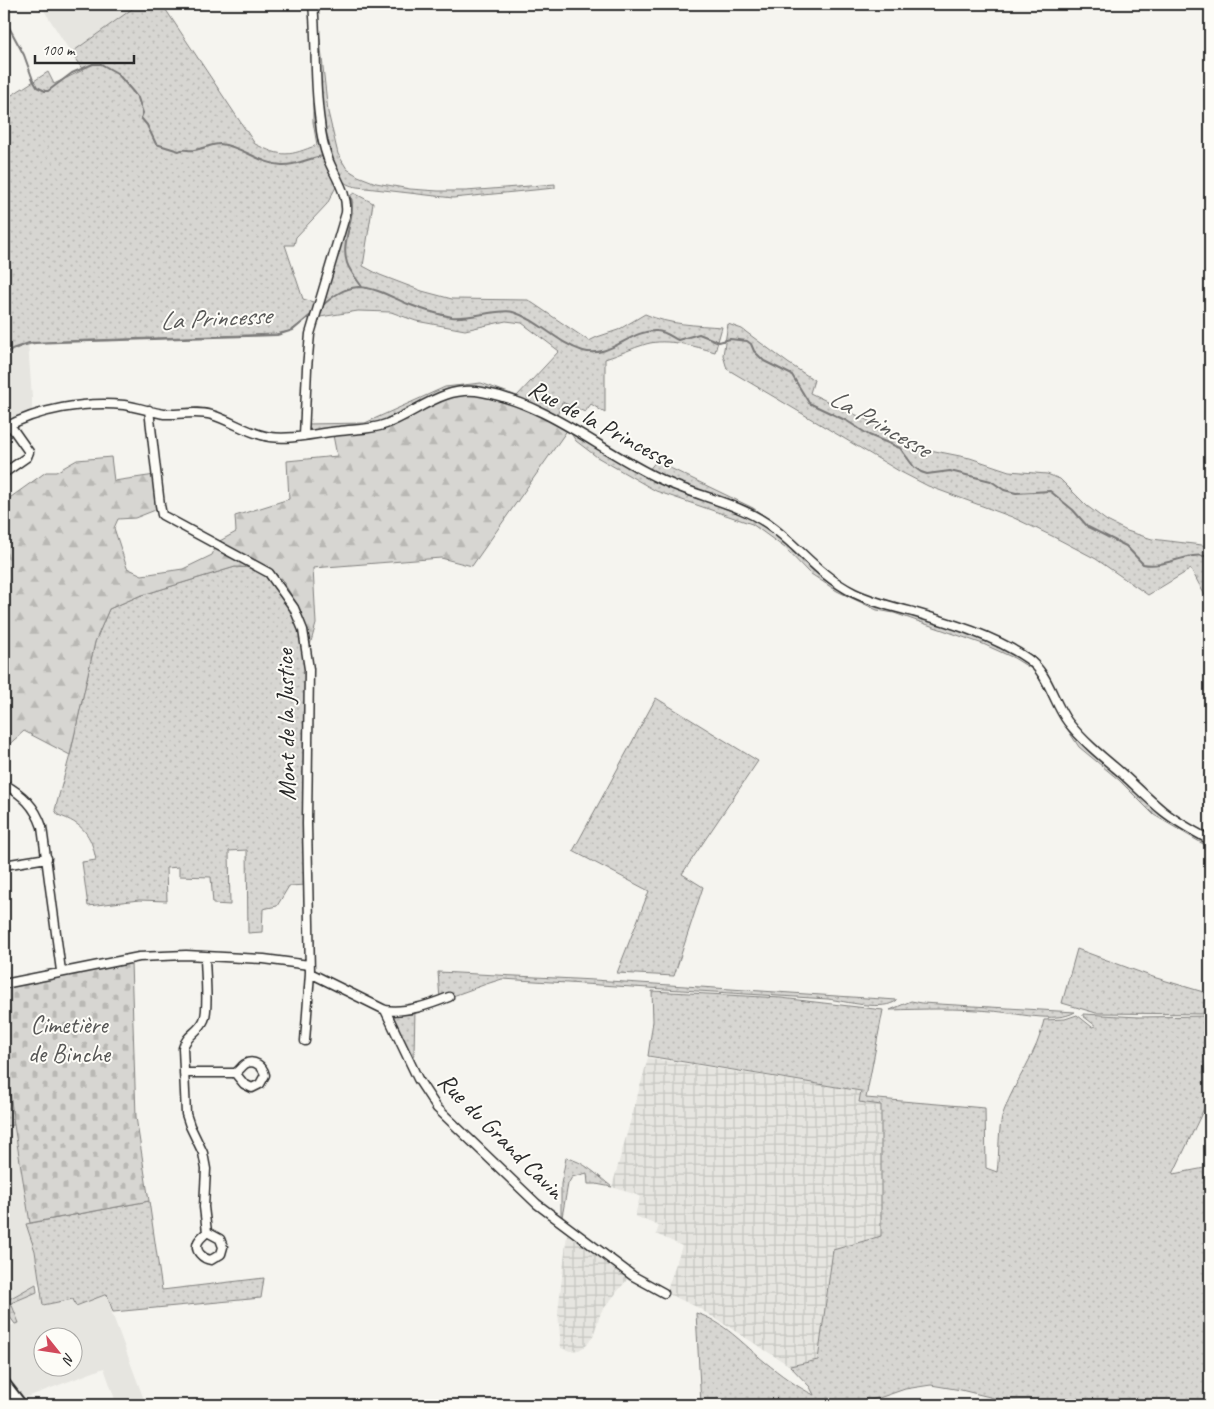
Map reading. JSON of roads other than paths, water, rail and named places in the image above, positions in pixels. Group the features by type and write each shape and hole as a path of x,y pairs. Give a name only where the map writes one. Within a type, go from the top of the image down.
{"main road":[{"path":"4,1383 21,1405"}],"street":[{"path":"304,436 306,368 310,334 346,213 347,204 328,158 320,123 316,81 313,4"},
{"name":"Rue de la Princesse","path":"7,426 40,413 90,405 115,404 162,413 212,415 269,437 286,438 383,425 460,390 501,396 553,417 620,459 655,477 735,508 764,522 825,575 854,593 982,636 1015,651 1032,662 1042,674 1060,710 1077,733 1162,810 1210,840"},
{"name":"Mont de la Justice","path":"149,410 162,515 269,573 282,590 300,621 309,669 307,824 310,969"},
{"path":"4,473 27,457 29,452 7,426"},
{"path":"4,784 22,796 35,811 42,827 62,971"},
{"path":"4,865 47,858"},
{"path":"4,984 139,957 186,955 264,959 310,969 385,1010 416,1007 449,998"},
{"path":"205,956 205,1017 200,1027 189,1036 184,1045 184,1073 186,1114 206,1164 207,1177 204,1207 207,1232"},
{"path":"305,1041 310,969"},
{"name":"Rue du Grand Cavin","path":"385,1010 418,1079 437,1108 537,1204 633,1276 664,1293"},
{"path":"184,1073 235,1073"}],"waterway":[{"path":"4,18 24,55 37,87 48,91 72,73 93,64 101,64 117,73 138,98 143,113 141,118 147,125 156,144 179,151 220,144 228,145 266,162 282,165 324,156"},
{"path":"351,197 352,214 345,255 350,269 362,287"},
{"name":"La Princesse","path":"322,306 343,291 364,287 419,308 452,317 508,311 531,320 565,343 583,351 593,352 612,348 638,334 657,331 668,334 678,340 699,334 719,342 730,339 747,341 764,361 792,375 809,403 847,421 869,435 900,448 914,467 921,472 927,474 950,471 991,481 1004,490 1016,493 1050,491 1073,510 1088,527 1126,546 1143,564 1160,564 1185,557 1202,555 1210,557"},
{"name":"La Princesse","path":"4,354 29,343 277,335 293,330 312,314"}],"park label":[{"name":"Cimetière de Binche","path":"69,1040"}]}
